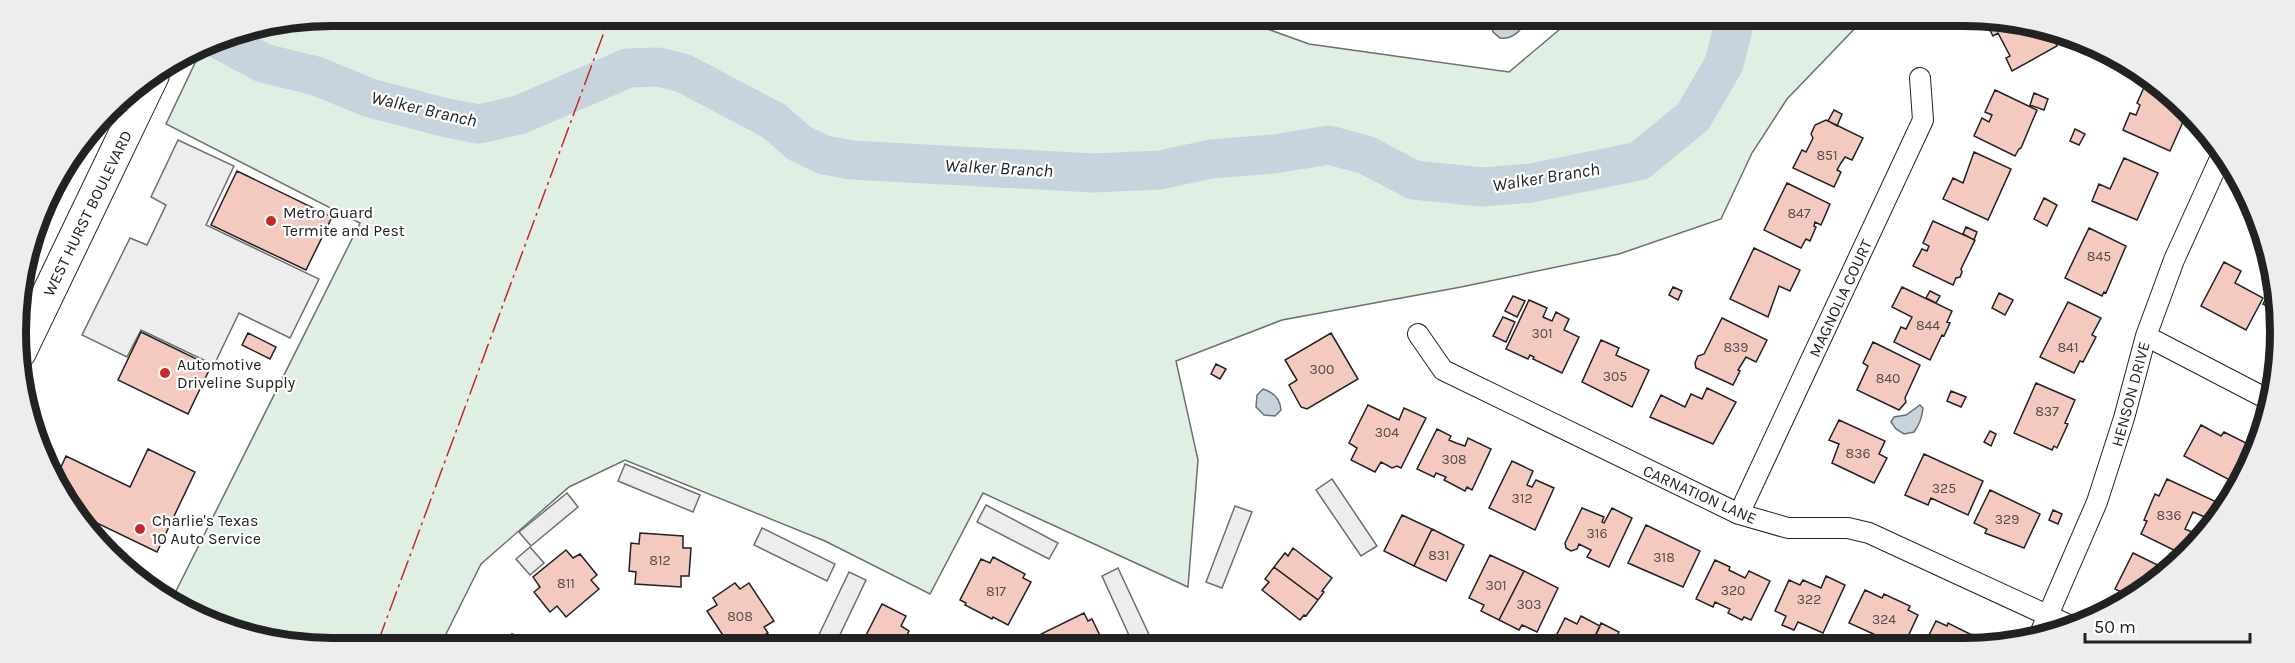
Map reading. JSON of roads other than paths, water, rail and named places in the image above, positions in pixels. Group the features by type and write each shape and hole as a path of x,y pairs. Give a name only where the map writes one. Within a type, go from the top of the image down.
{"main road":[{"name":"WEST HURST BOULEVARD","path":"26,340 147,88"}],"street":[{"name":"MAGNOLIA COURT","path":"1738,514 1923,120 1920,78"},
{"name":"HENSON DRIVE","path":"2043,627 2097,502 2124,418 2146,336 2174,260 2219,162"},
{"name":"CARNATION LANE","path":"1418,334 1443,370 1738,514 1788,528 1848,528 1869,532 2061,621"},
{"path":"2146,336 2263,397"}],"waterway":[{"name":"Walker Branch","path":"228,44 263,63 316,76 370,98 479,124 519,115 628,68 658,67 683,73 774,121 799,143 824,155 852,160 1093,173 1160,170 1211,159 1274,154 1329,145 1366,155 1414,180 1482,187 1531,183 1639,161 1693,117 1724,64 1734,26"}],"place":[{"name":"Metro Guard Termite and Pest","path":"271,221"},
{"name":"Automotive Driveline Supply","path":"165,373"},
{"name":"Charlie's Texas 10 Auto Service","path":"140,529"}]}
